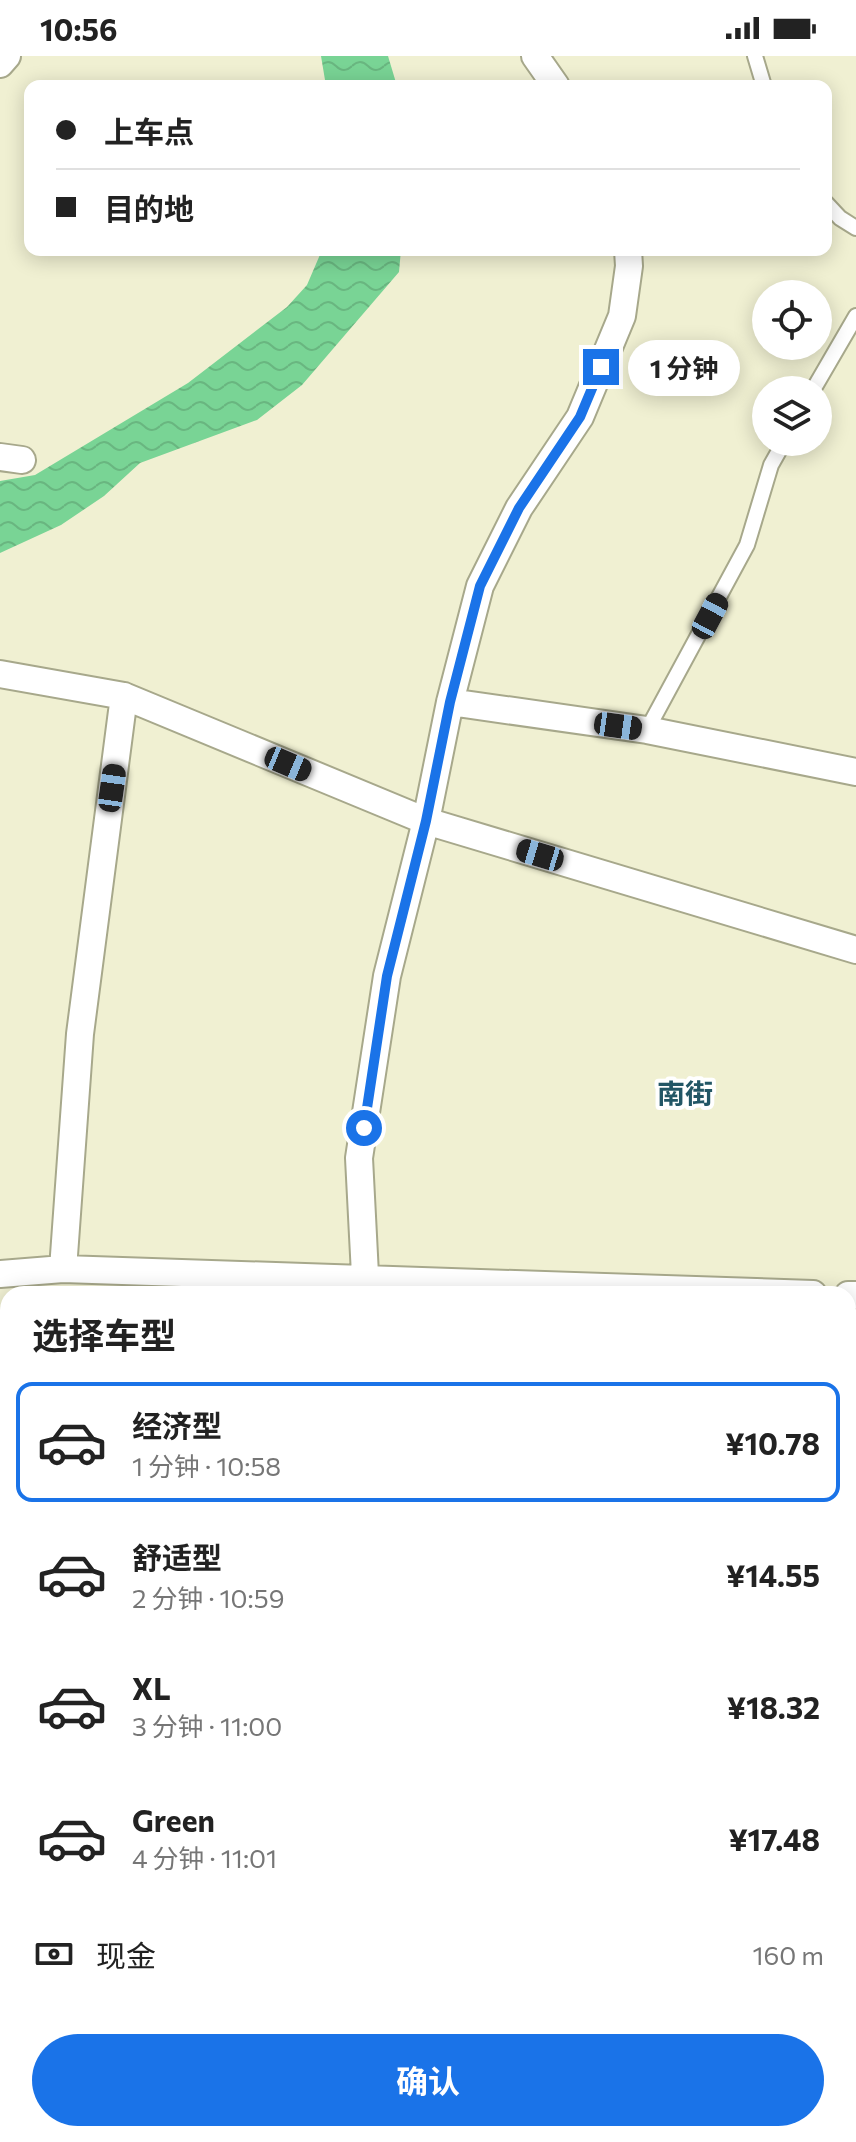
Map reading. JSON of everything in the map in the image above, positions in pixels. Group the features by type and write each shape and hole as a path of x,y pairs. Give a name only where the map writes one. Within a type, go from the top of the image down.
{"street":[{"path":"0,64 7,56"},
{"path":"535,56 552,80"},
{"path":"366,1286 359,1158 387,976 426,821 450,702 480,586 519,508 580,417 622,316 628,256"},
{"path":"0,674 124,696 426,821 856,950"},
{"path":"63,1269 80,1034 124,696"},
{"path":"450,702 647,730 856,772"},
{"path":"0,1274 63,1269 90,1282 311,1286"}],"lane":[{"path":"755,56 762,80"},
{"path":"832,209 856,228"},
{"path":"821,376 856,316"},
{"path":"647,730 747,545 776,456"}],"water":[{"path":"321,56 388,56 395,80 325,80"},
{"path":"319,256 400,256 399,272 302,385 257,420 140,463 104,496 61,525 0,553 0,481 35,475 188,383 287,307 307,285"}],"district":[{"name":"南街","path":"685,1094"}],"route":[{"path":"364,1128 387,976 480,586 519,508 580,417 601,367"}]}
